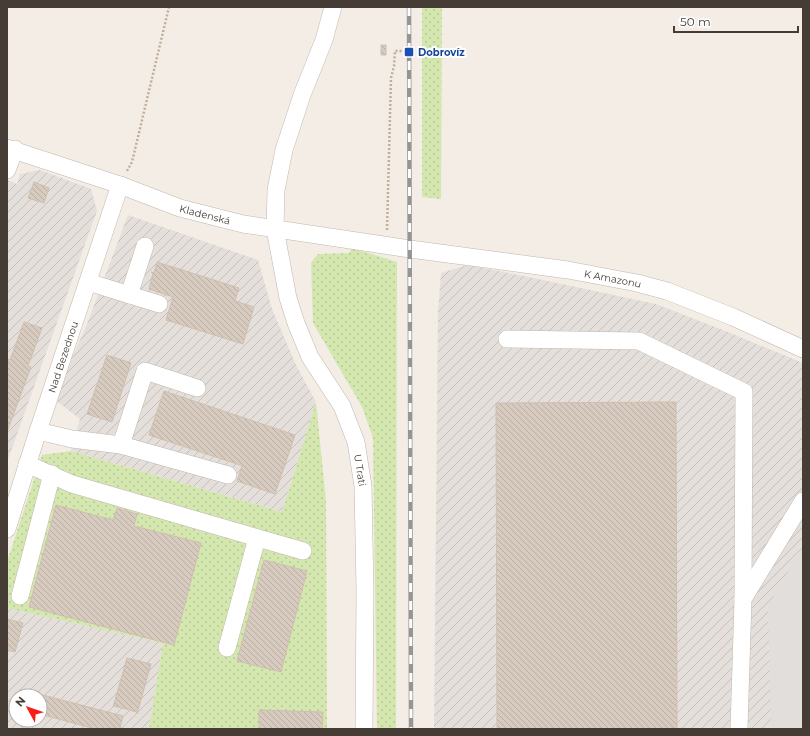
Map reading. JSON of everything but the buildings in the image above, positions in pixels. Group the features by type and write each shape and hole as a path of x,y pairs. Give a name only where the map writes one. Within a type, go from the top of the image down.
{"street":[{"name":"U Trati","path":"333,7 324,40 302,95 284,150 276,190 275,229 288,298 296,323 310,357 342,406 356,442 363,486 365,591 364,729"},
{"name":"Kladenská","path":"11,148 120,185 180,208 243,224 410,249"},
{"path":"7,170 11,148"},
{"name":"Nad Bezednou","path":"7,529 27,464 120,185"},
{"path":"129,295 145,246"},
{"name":"K Amazonu","path":"410,249 568,270 637,283 667,291 726,314 803,349"},
{"path":"88,282 159,304"},
{"path":"507,339 639,341 744,392 743,599 739,729"},
{"path":"121,445 145,371 197,388"},
{"path":"38,431 72,439 121,445 228,475"},
{"path":"27,464 72,484 303,551"},
{"path":"20,596 52,474"},
{"path":"743,599 803,501"},
{"path":"227,648 257,538"}],"path":[{"path":"120,185 132,162 169,7"},
{"path":"386,246 388,225 391,78 394,66 394,51 403,51"}],"shaded area":[{"path":"40,170 91,189 97,211 7,462 7,180 17,184 20,174"},
{"path":"128,215 258,260 272,309 296,365 316,402 282,512 71,451 80,419 54,399 87,324"},
{"path":"467,265 656,304 803,363 803,729 434,729 438,312 441,273"},
{"path":"803,546 803,729 771,729 768,606"},
{"path":"7,608 163,643 149,729 7,729"}],"green space":[{"path":"422,7 442,7 441,199 422,197"},
{"path":"352,248 397,262 396,729 377,729 373,438 362,407 313,323 311,263 318,254 349,253"},
{"path":"316,402 326,501 327,729 149,729 163,643 7,608 7,562 42,455 71,451 282,512"}],"railway":[{"path":"409,7 411,729"}],"place":[{"name":"Dobrovíz","path":"409,52"}]}
